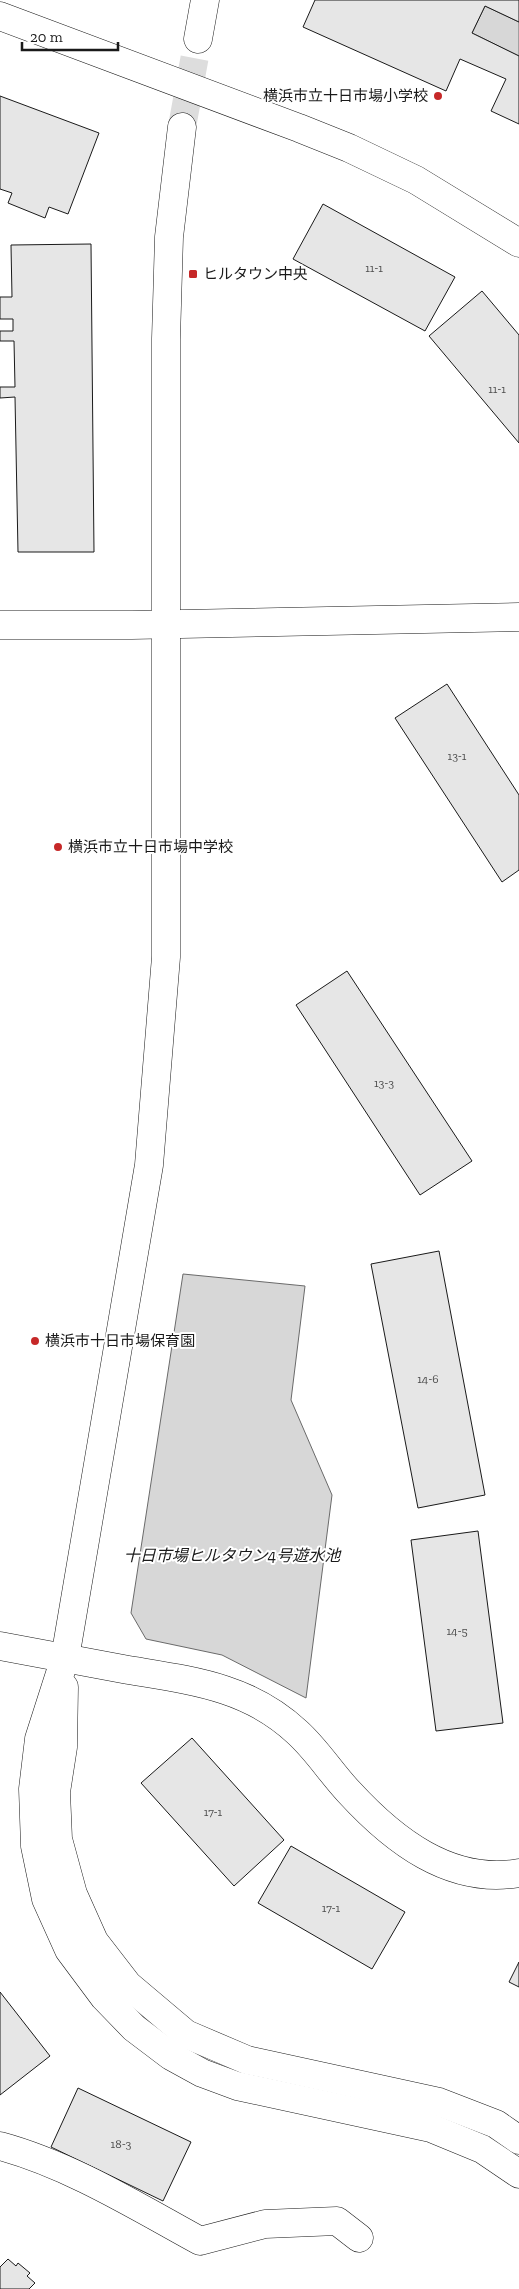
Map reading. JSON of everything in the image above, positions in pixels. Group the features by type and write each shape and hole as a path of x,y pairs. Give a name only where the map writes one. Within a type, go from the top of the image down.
{"street":[{"path":"198,39 206,0"},
{"path":"0,16 300,128 348,148 416,180 519,243"},
{"path":"182,127 169,237 166,339 166,957 149,1165 65,1658 39,1739 33,1789 35,1846 46,1899 69,1950 104,1996 134,2028 171,2056 202,2073 237,2086 431,2128 482,2149 519,2174"},
{"path":"0,625 166,624 519,617"},
{"path":"0,1646 218,1686 262,1706 298,1732 350,1793 393,1835 430,1860 469,1873 519,1873"},
{"path":"65,1658 63,1746 56,1792 58,1839 73,1894 94,1941 128,1985 186,2034 219,2050 247,2060 439,2102 496,2124 519,2140"},
{"path":"0,2146 57,2167 139,2207 200,2241 265,2224 337,2221 359,2238"}],"water":[{"path":"485,6 519,22 519,56 472,33"},
{"name":"十日市場ヒルタウン4号遊水池","path":"183,1274 305,1286 291,1400 332,1495 306,1698 222,1655 146,1639 131,1613"}],"building":[{"path":"315,0 519,0 519,22 485,6 472,33 519,56 519,124 491,111 506,79 460,59 446,91 303,27"},
{"path":"0,96 99,133 68,214 49,207 45,218 8,203 12,193 0,189"},
{"path":"323,204 455,277 425,331 293,259"},
{"path":"91,244 94,552 18,552 15,397 0,398 0,387 15,387 14,341 0,341 0,331 13,331 13,319 0,319 0,297 12,297 11,245"},
{"path":"482,291 519,335 519,443 429,336"},
{"path":"447,684 519,795 519,870 502,882 395,718"},
{"path":"347,971 472,1161 420,1195 296,1005"},
{"path":"439,1251 485,1495 418,1508 371,1264"},
{"path":"478,1531 503,1723 436,1731 411,1540"},
{"path":"192,1738 284,1840 234,1886 141,1783"},
{"path":"291,1846 405,1912 372,1969 258,1903"},
{"path":"519,1962 519,1987 509,1982"},
{"path":"0,1992 50,2056 0,2095"},
{"path":"78,2088 191,2142 163,2201 51,2147"},
{"path":"8,2259 16,2266 18,2263 30,2273 27,2276 35,2283 29,2289 0,2289 0,2267"}],"tunnel":[{"path":"182,127 198,39"}],"place":[{"name":"横浜市立十日市場小学校","path":"438,96"},
{"name":"ヒルタウン中央","path":"193,274"},
{"name":"横浜市立十日市場中学校","path":"58,847"},
{"name":"横浜市十日市場保育園","path":"35,1341"}]}
